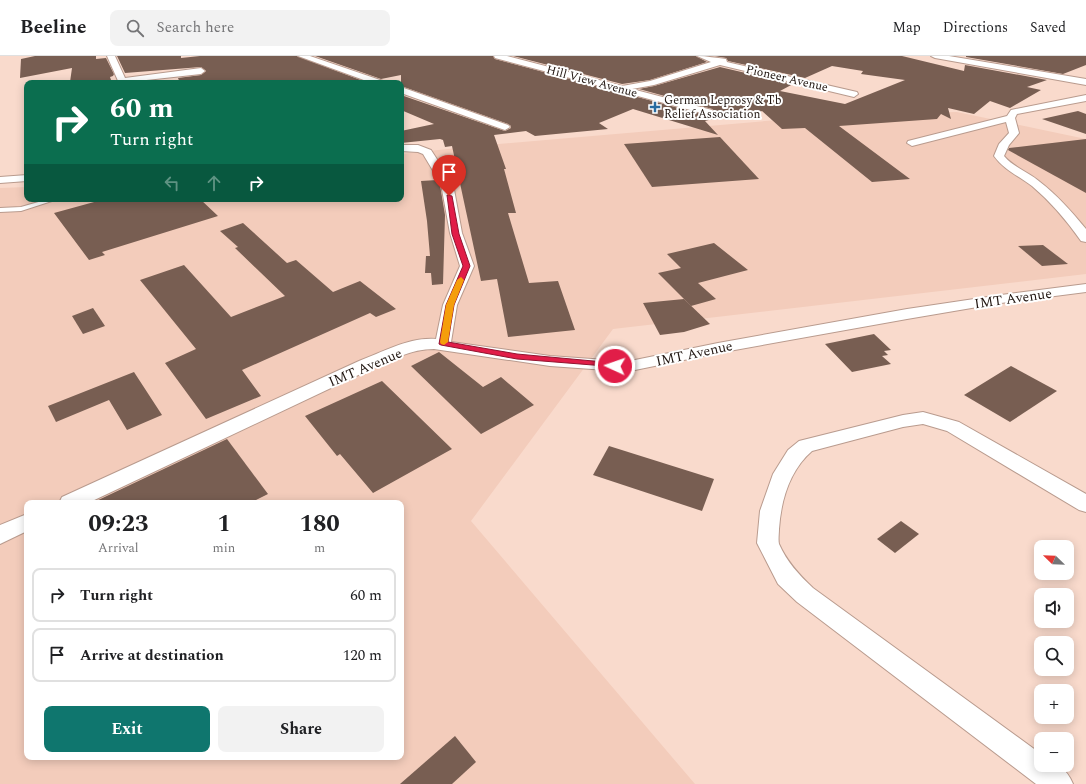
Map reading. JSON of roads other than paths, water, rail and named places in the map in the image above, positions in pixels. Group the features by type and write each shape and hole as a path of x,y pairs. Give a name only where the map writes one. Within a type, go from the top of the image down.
{"street":[{"path":"111,56 122,80"},
{"path":"302,56 371,80"},
{"name":"Hill View Avenue","path":"498,56 709,112"},
{"name":"Pioneer Avenue","path":"701,56 720,62 854,94"},
{"path":"935,56 965,58 1086,78"},
{"path":"612,86 631,87 651,83 736,58"},
{"path":"965,58 1086,82"},
{"path":"137,80 201,71"},
{"path":"404,91 505,127"},
{"path":"912,143 1010,118 1014,112 1086,98"},
{"path":"1010,118 1014,133 1000,151 999,156 1040,188 1065,211 1086,238"},
{"path":"404,148 422,149 427,152 447,184 456,234 467,266 450,305 443,344"},
{"path":"0,180 24,178"},
{"name":"IMT Avenue","path":"74,500 365,365 413,346 443,344 517,357 550,361 606,365 635,365 718,348 900,316 1001,299 1086,288"},
{"path":"1059,784 805,595 786,577 768,543 770,511 783,474 795,455 806,446 903,421 923,418 953,426 1086,504"},
{"path":"0,535 24,523"}],"lane":[{"path":"0,210 24,208 45,202"}],"place":[{"name":"German Leprosy & Tb Relief Association","path":"655,107"}]}
